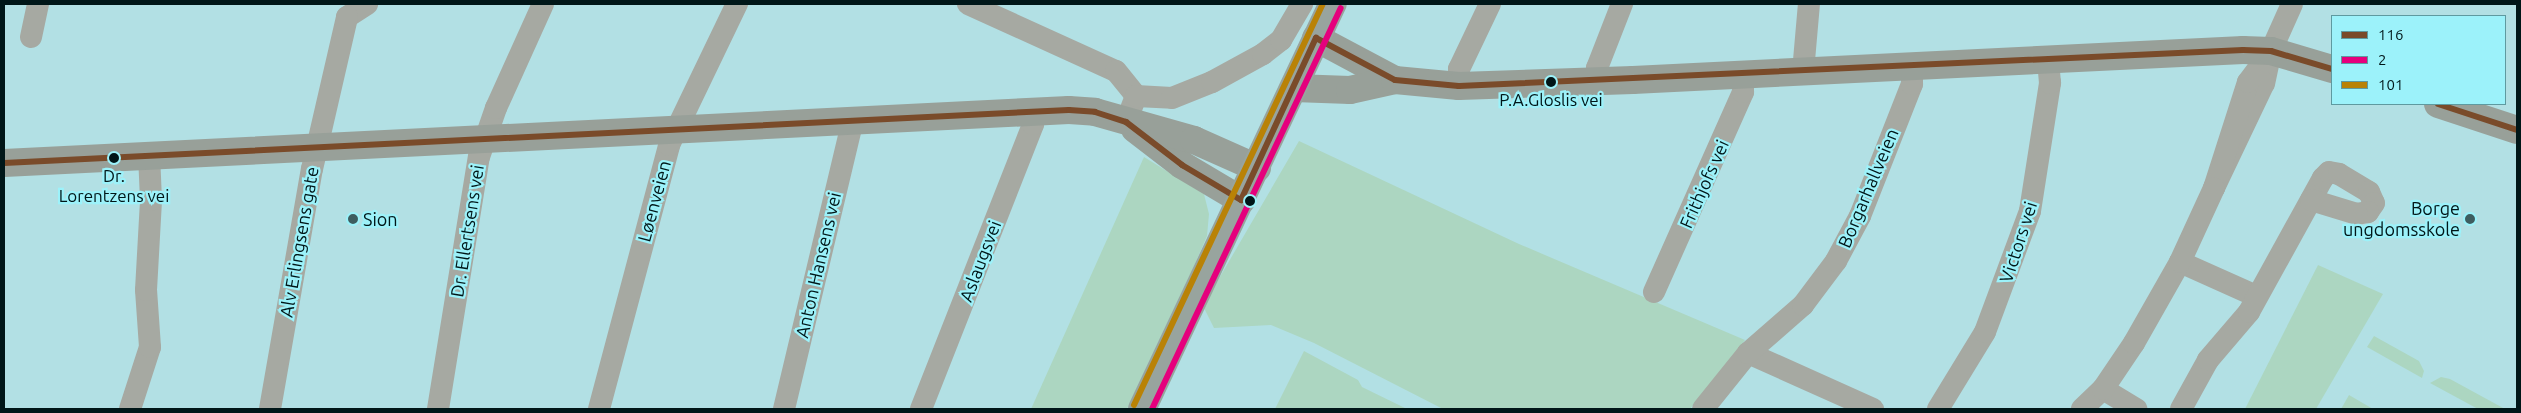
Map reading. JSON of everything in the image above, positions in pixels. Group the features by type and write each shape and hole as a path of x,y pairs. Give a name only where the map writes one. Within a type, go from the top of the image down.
{"highway":[{"path":"1142,409 1257,168 1332,4"}],"main road":[{"path":"1316,38 1395,80"},
{"path":"1294,88 1350,90 1395,80 1459,86 1803,72 2048,59 2271,51 2331,69"},
{"path":"2441,105 2517,130"},
{"path":"4,163 149,154 484,140 852,120 1033,112 1095,112 1194,140 1257,168"},
{"path":"1126,122 1182,165 1241,200"}],"street":[{"path":"31,37 38,4"},
{"path":"341,10 367,4"},
{"name":"Dr. Ellertsens vei","path":"438,409 484,140 543,4"},
{"name":"Løenveien","path":"599,409 674,129 737,4"},
{"path":"968,4 1116,71 1136,96 1172,98 1212,82 1263,54 1281,40 1302,4"},
{"path":"1459,86 1459,69 1490,4"},
{"path":"1597,80 1597,68 1622,4"},
{"path":"1803,72 1809,4"},
{"path":"2082,409 2103,389 2134,343 2180,262 2214,188 2248,82 2271,51 2292,4"},
{"name":"Alv Erlingsens gate","path":"270,409 341,10"},
{"name":"Victors vei","path":"1938,409 1985,332 2030,212 2050,83 2048,59"},
{"name":"Borgarhallveien","path":"1703,409 1748,353 1803,305 1836,261 1860,216 1912,84 1912,67"},
{"name":"Frithjofs vei","path":"1654,292 1743,92 1744,74"},
{"path":"1126,122 1136,96"},
{"name":"Aslaugsvei","path":"921,409 1033,124 1033,112"},
{"name":"Anton Hansens vei","path":"784,409 852,120"},
{"path":"130,409 150,347 146,290 151,200 149,154"},
{"path":"2181,409 2208,360 2237,328 2311,200"},
{"path":"2180,262 2256,296"},
{"path":"1748,353 1873,409"},
{"path":"2103,389 2136,409"}],"green space":[{"path":"1299,141 1519,244 1745,340 1690,409 1443,409 1314,343 1271,325 1214,328 1203,306"},
{"path":"1144,157 1204,194 1209,214 1207,236 1194,266 1127,409 1031,409"},
{"path":"2318,265 2383,294 2316,409 2245,409"},
{"path":"2374,336 2419,361 2424,371 2422,378 2367,347"},
{"path":"1304,351 1358,380 1362,387 1407,409 1275,409"},
{"path":"2441,377 2450,379 2505,409 2478,409 2430,383"},
{"path":"2349,395 2373,409 2341,409"}],"transit line":[{"name":"101","path":"1134,405 1323,4"},
{"name":"2","path":"1152,409 1341,8"},
{"name":"116","path":"4,163 1069,110 1095,112 1126,122 1182,165 1241,200 1316,38 1395,80 1459,86 2243,50 2271,51 2331,69"},
{"name":"116","path":"2441,105 2517,130"}],"place":[{"name":"P.A.Gloslis vei","path":"1551,82"},
{"name":"Dr. Lorentzens vei","path":"114,158"},
{"name":"Sion","path":"353,219"},
{"name":"Borge ungdomsskole","path":"2470,219"}]}
